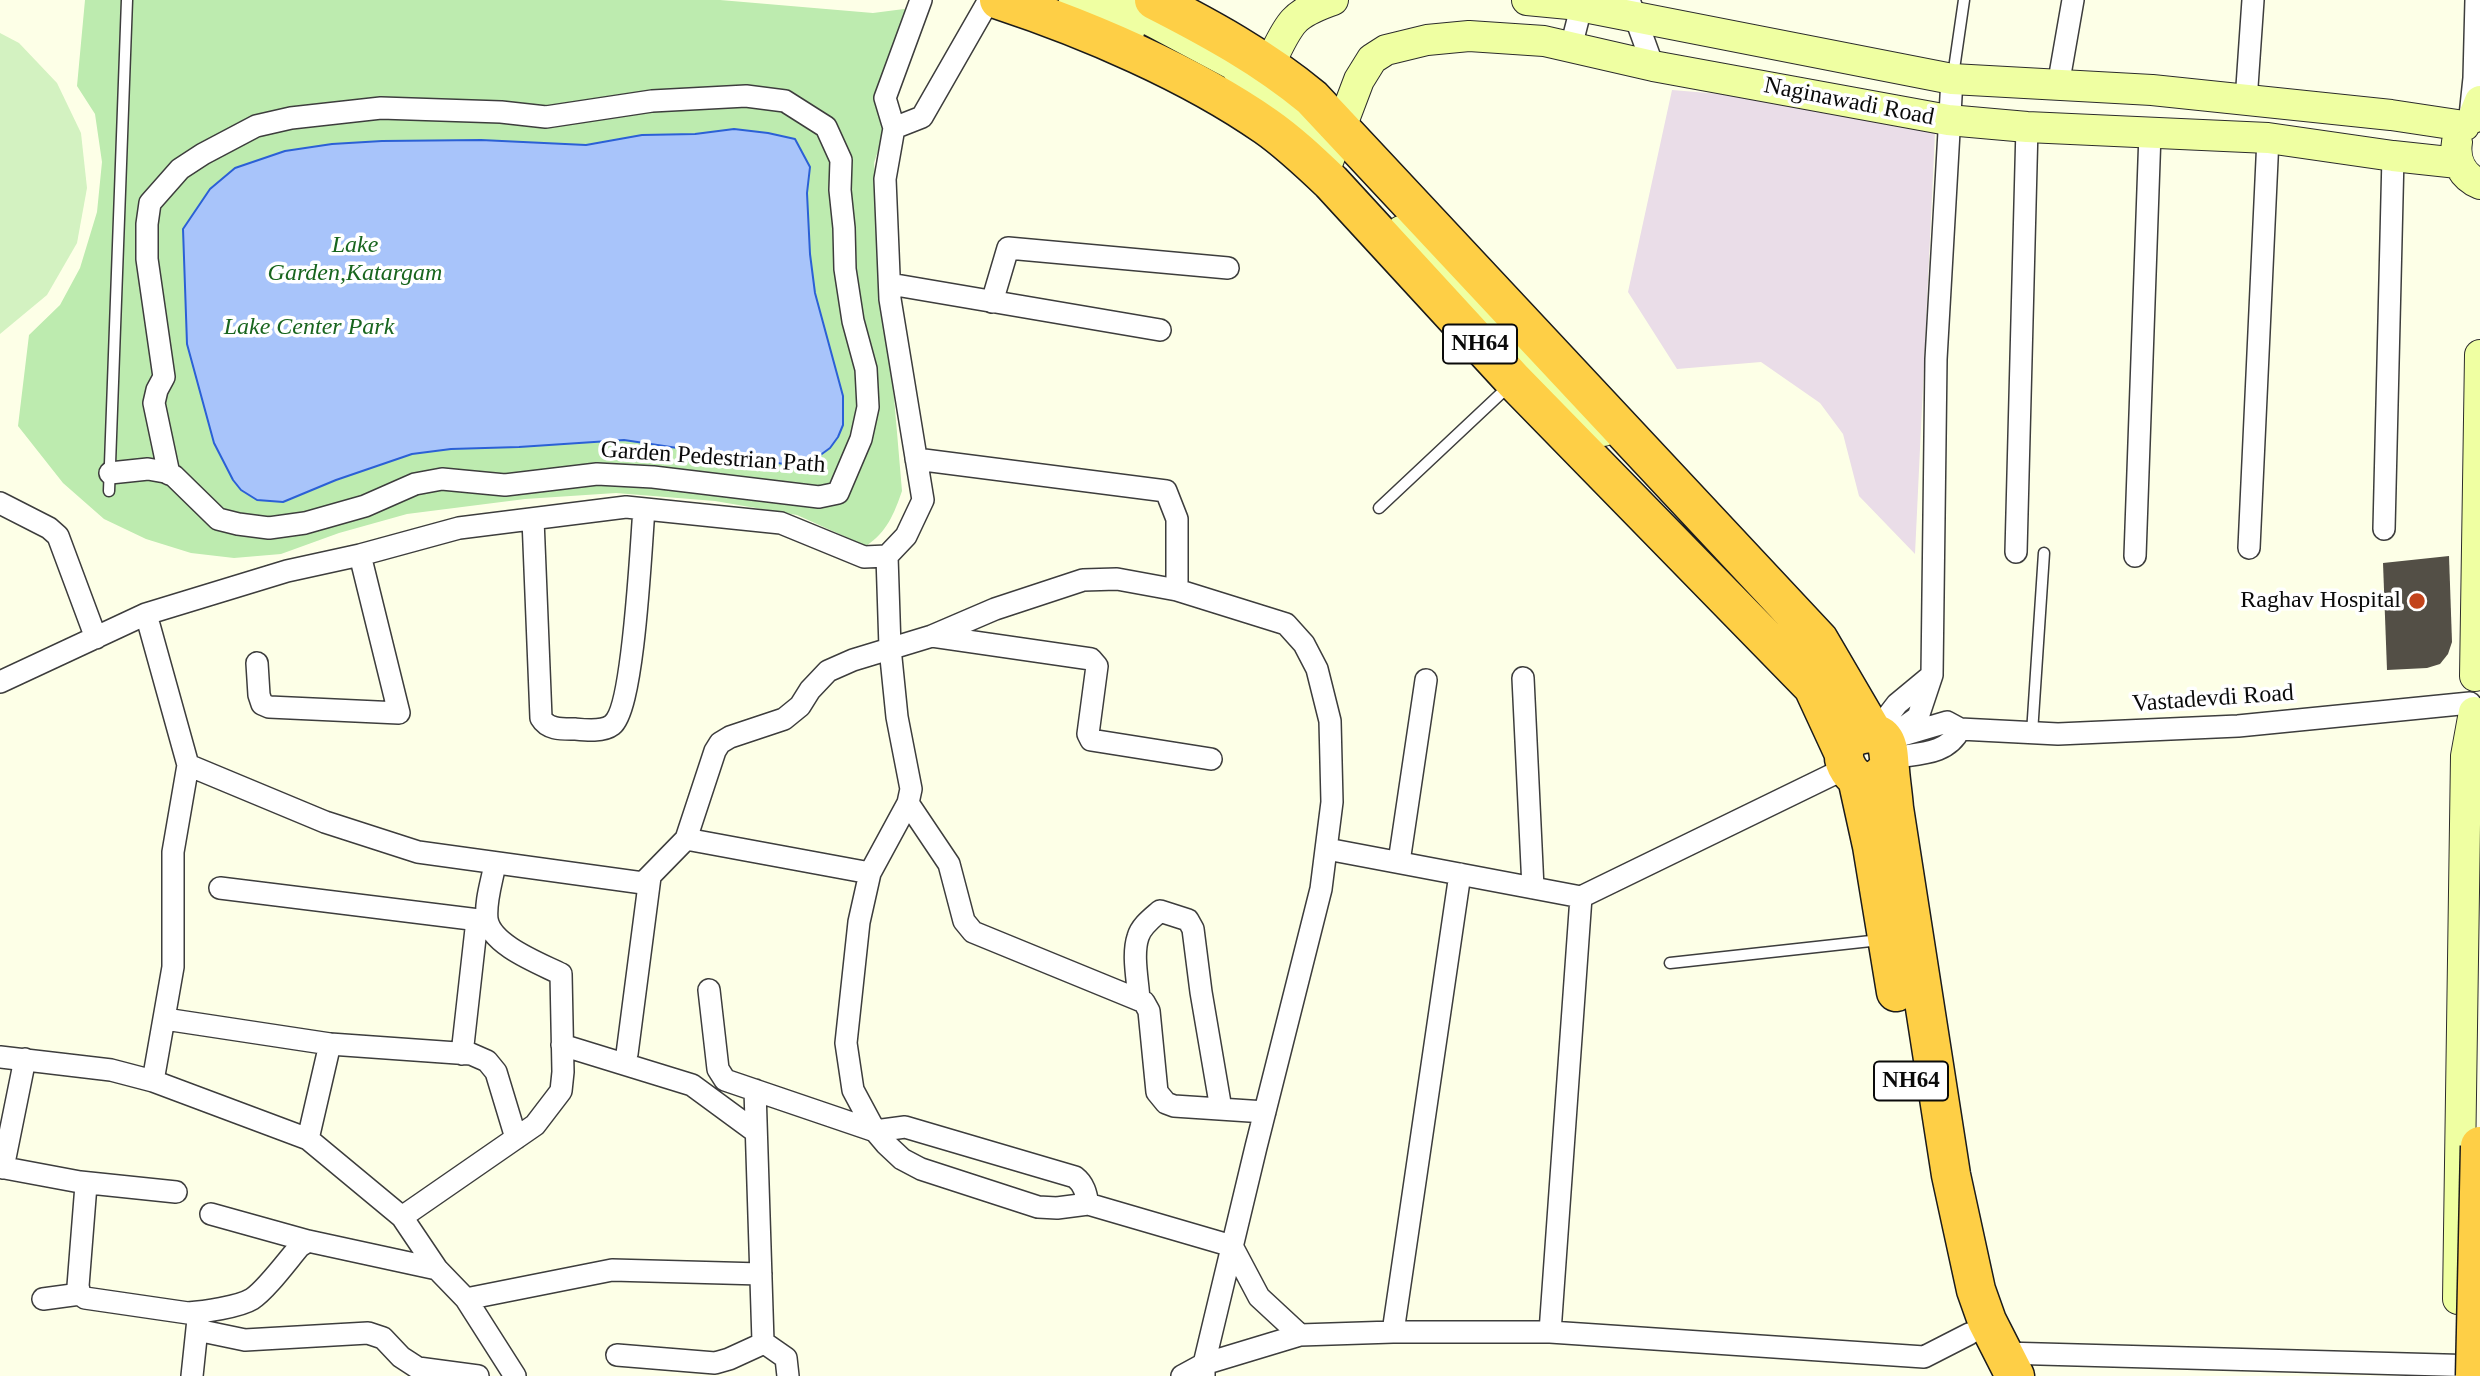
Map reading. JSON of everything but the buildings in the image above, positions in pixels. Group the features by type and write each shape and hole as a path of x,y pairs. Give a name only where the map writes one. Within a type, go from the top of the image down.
{"highway":[{"name":"NH64","path":"999,0 1046,15 1184,78 1312,98 1332,154 1514,381 1827,683 1869,757 1976,1290 2010,1369"},
{"name":"NH64","path":"1154,0 1203,24 1256,90 1287,143 1332,154 1819,640 1827,683"},
{"name":"NH64","path":"1869,757 1872,846 1931,1203 1957,1307 1969,1334 2010,1369"},
{"path":"2467,1371 2480,1146"}],"street":[{"path":"0,682 146,614 287,571 360,555 459,527 626,507 781,523 864,557 887,556 906,536 923,500 890,299 885,179 894,128 886,98 921,0"},
{"path":"894,128 922,117 989,0"},
{"path":"1074,0 1230,80 1256,90"},
{"path":"1112,0 1234,65 1256,90"},
{"path":"1256,90 1294,21 1311,8 1333,0"},
{"name":"Naginawadi Road","path":"1527,0 1632,9 1952,79 2152,90 2391,115 2473,116"},
{"path":"2058,86 2073,0"},
{"path":"2246,101 2253,0"},
{"path":"2473,184 2456,147 2458,136 2473,116 2476,0"},
{"path":"1571,47 1582,4"},
{"path":"1632,9 1653,66"},
{"name":"Naginawadi Road","path":"1332,154 1359,80 1373,59 1386,50 1427,40 1469,36 1544,41 1653,66 1948,121 2268,138 2393,156 2473,184"},
{"path":"1869,757 1897,704 1932,675 1936,359 1952,79"},
{"name":"Garden Pedestrian Path","path":"746,96 785,101 826,127 841,160 839,190 844,228 845,269 853,321 866,369 868,407 860,439 838,493 819,497 653,477 597,474 505,485 442,479 415,484 365,506 305,523 269,528 218,519 169,474 154,403 164,377 147,259 150,203 180,169 225,141 256,126 291,118 381,108 501,112 546,117 652,101 746,96"},
{"path":"2016,552 2027,127"},
{"path":"2135,556 2150,133"},
{"path":"2249,548 2268,138"},
{"path":"1332,154 1567,405 1586,411 1810,650 1827,683"},
{"path":"2384,529 2393,156"},
{"path":"992,302 1008,247 1228,268"},
{"path":"890,284 1160,330"},
{"path":"2010,1369 2266,1368 2467,1371 2466,756 2476,696 2480,355"},
{"path":"916,459 1166,491 1177,519 1177,590"},
{"path":"109,482 148,468 169,474"},
{"path":"0,503 49,528 58,536 96,638"},
{"path":"533,519 541,718 549,726 558,729 597,729 614,724 621,711 630,668 643,509"},
{"path":"257,663 259,695 262,704 269,707 399,713 360,555"},
{"path":"887,556 890,648 897,717 911,789 908,803 870,873 859,922 846,1044 853,1090 875,1131 886,1144 902,1159 921,1169 1038,1207 1088,1204 1232,1246 1259,1297 1300,1335"},
{"path":"188,765 325,822 418,852 643,883 686,839 720,743 730,737 784,719 800,706 810,690 828,671 932,636 995,609 1083,580 1117,579 1177,590 1286,624 1304,644 1317,670 1330,721 1332,802 1327,849 1321,889 1232,1246 1204,1370"},
{"path":"146,614 188,765 173,852 173,967 153,1081"},
{"path":"932,636 1091,659 1097,666 1088,734 1091,740 1211,759"},
{"path":"1523,678 1533,888"},
{"path":"1399,862 1426,680"},
{"name":"Vastadevdi Road","path":"1581,897 1934,724 1947,723 1960,729 2058,734 2238,726 2476,696"},
{"path":"908,803 949,864 964,921 973,932 1144,1002 1149,1011 1157,1092 1161,1098 1174,1106 1265,1112"},
{"path":"686,839 870,873"},
{"path":"1327,849 1581,897 1550,1332"},
{"path":"463,1054 482,920 495,864"},
{"path":"1393,1332 1460,874"},
{"path":"627,1054 650,877"},
{"path":"220,888 482,920 496,937 561,974 561,1091 535,1125 402,1217"},
{"path":"1139,1000 1136,951 1138,937 1143,928 1160,911 1188,920 1193,929 1221,1109"},
{"path":"709,990 720,1075 725,1080 875,1131 905,1127 1075,1177 1085,1190 1088,1204"},
{"path":"165,1019 330,1044 463,1054 487,1061 496,1072 516,1138"},
{"path":"308,1139 330,1044"},
{"path":"562,1045 692,1085 756,1132"},
{"path":"0,1057 111,1070 153,1081 308,1139 402,1217 437,1269 466,1299 515,1376"},
{"path":"25,1059 2,1167 80,1182 176,1192"},
{"path":"755,1090 764,1343"},
{"path":"80,1182 86,1188 78,1286 80,1294"},
{"path":"211,1213 308,1241 437,1269"},
{"path":"198,1321 252,1299 300,1246 308,1241"},
{"path":"466,1299 612,1270 761,1274"},
{"path":"43,1299 80,1294 198,1321 245,1340 368,1333 383,1338 401,1357 418,1367 478,1376"},
{"path":"191,1376 198,1321"},
{"path":"1182,1376 1300,1335 1550,1332 1924,1357 1969,1334"},
{"path":"617,1355 715,1363 764,1343"},
{"path":"764,1343 786,1358 788,1376"}],"lane":[{"path":"109,482 127,0"},
{"path":"1952,79 1964,0"},
{"path":"1379,508 1514,381"},
{"path":"2032,733 2044,553"},
{"path":"1670,962 1887,939"}],"shaded area":[{"path":"1672,90 1936,112 1915,554 1859,496 1843,434 1820,403 1761,362 1677,369 1628,292"}],"green space":[{"name":"Lake Garden,Katargam","path":"85,0 720,0 873,13 904,9 920,15 921,34 898,90 874,163 902,491 889,522 866,546 797,515 715,501 616,493 525,499 407,514 339,533 281,554 234,558 191,553 146,539 104,519 63,483 18,426 29,335 60,305 80,268 97,212 102,162 95,114 77,86"},
{"path":"0,33 19,43 57,83 81,133 87,188 77,243 47,295 0,334"}],"water":[{"path":"734,129 795,139 810,167 807,193 810,254 815,293 843,396 843,425 830,448 804,467 624,440 451,449 412,454 336,480 283,502 257,500 241,490 233,480 214,443 187,344 183,229 210,189 235,168 285,151 332,144 481,140 586,145 642,135 695,134"}],"place":[{"name":"Raghav Hospital","path":"2417,601"}],"park label":[{"name":"Lake Center Park","path":"309,328"}]}
